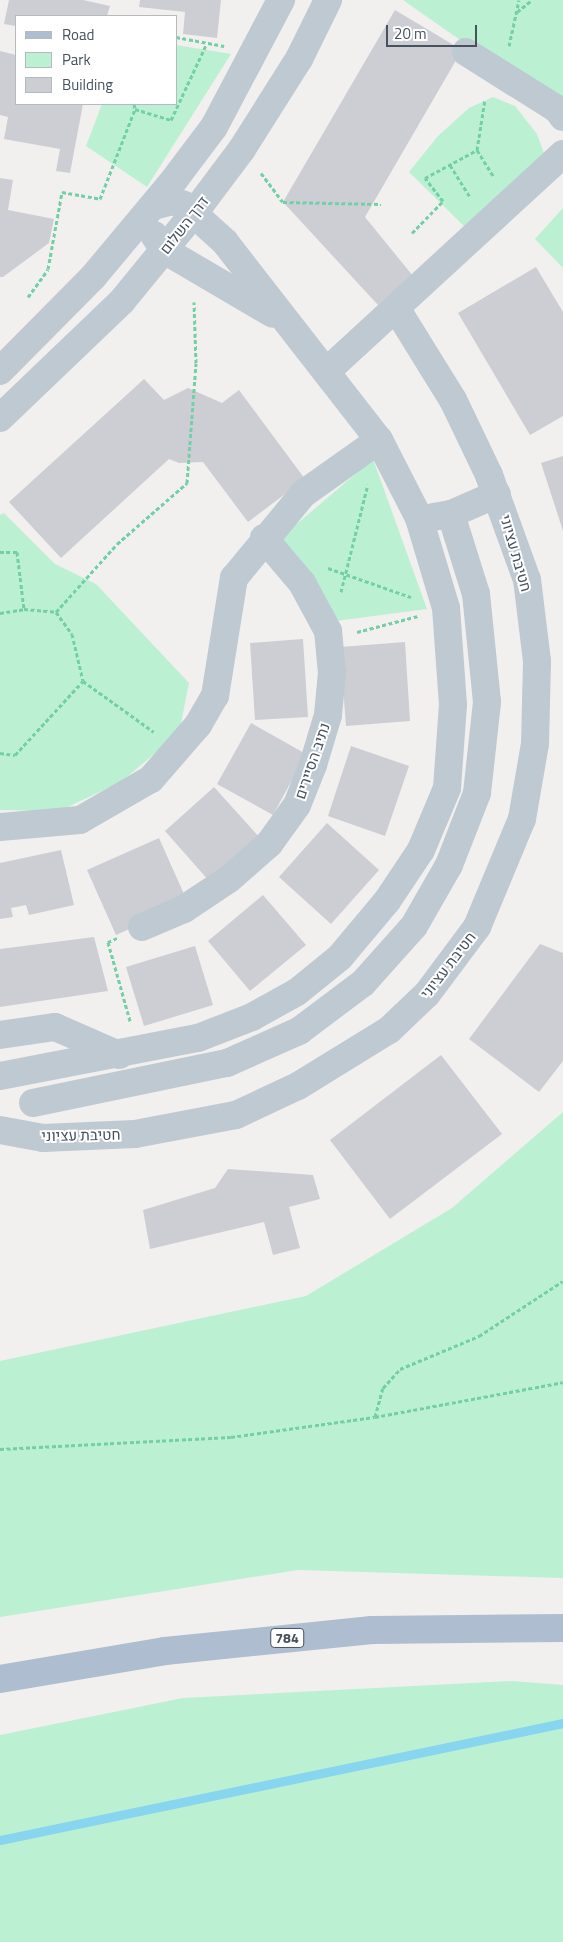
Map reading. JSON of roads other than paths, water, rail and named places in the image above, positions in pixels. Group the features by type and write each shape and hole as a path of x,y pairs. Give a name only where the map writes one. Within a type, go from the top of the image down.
{"main road":[{"name":"784","path":"0,1679 165,1651 372,1630 563,1628"}],"street":[{"path":"0,371 93,277 153,206 214,127 281,0"},
{"name":"דרך השלום","path":"0,418 122,302 194,213 242,149 299,59 328,0"},
{"path":"466,52 498,61 558,110 563,117"},
{"path":"328,370 563,154"},
{"path":"0,1076 40,1072 198,1038 252,1017 297,992 340,957 388,901 421,850 447,788 453,705 446,608 419,518 379,440 328,370 285,321 242,262 194,213 173,201 153,206"},
{"path":"153,206 152,228 164,250 202,270 285,321"},
{"name":"חטיבת עציוני","path":"3,1130 43,1138 135,1134 236,1114 298,1086 348,1057 389,1030 427,994 477,927 500,877 522,819 535,744 537,661 527,580 497,494 453,400 396,308"},
{"path":"0,827 80,820 151,779 179,750 215,696 234,578 264,538 303,494 379,440"},
{"name":"חטיבת עציוני","path":"419,518 451,514 497,494"},
{"path":"40,1072 33,1103 227,1062 299,1030 363,983 414,926 449,865 477,793 487,702 476,594 451,514"},
{"name":"נתיב הסיירים","path":"142,927 184,909 229,879 269,844 296,806 328,715 332,673 328,631 302,583 264,538"},
{"path":"0,1035 56,1027 119,1056"},
{"name":"חטיבת עציוני","path":"3,1130 33,1103"}],"waterway":[{"path":"0,1840 563,1723"}]}
